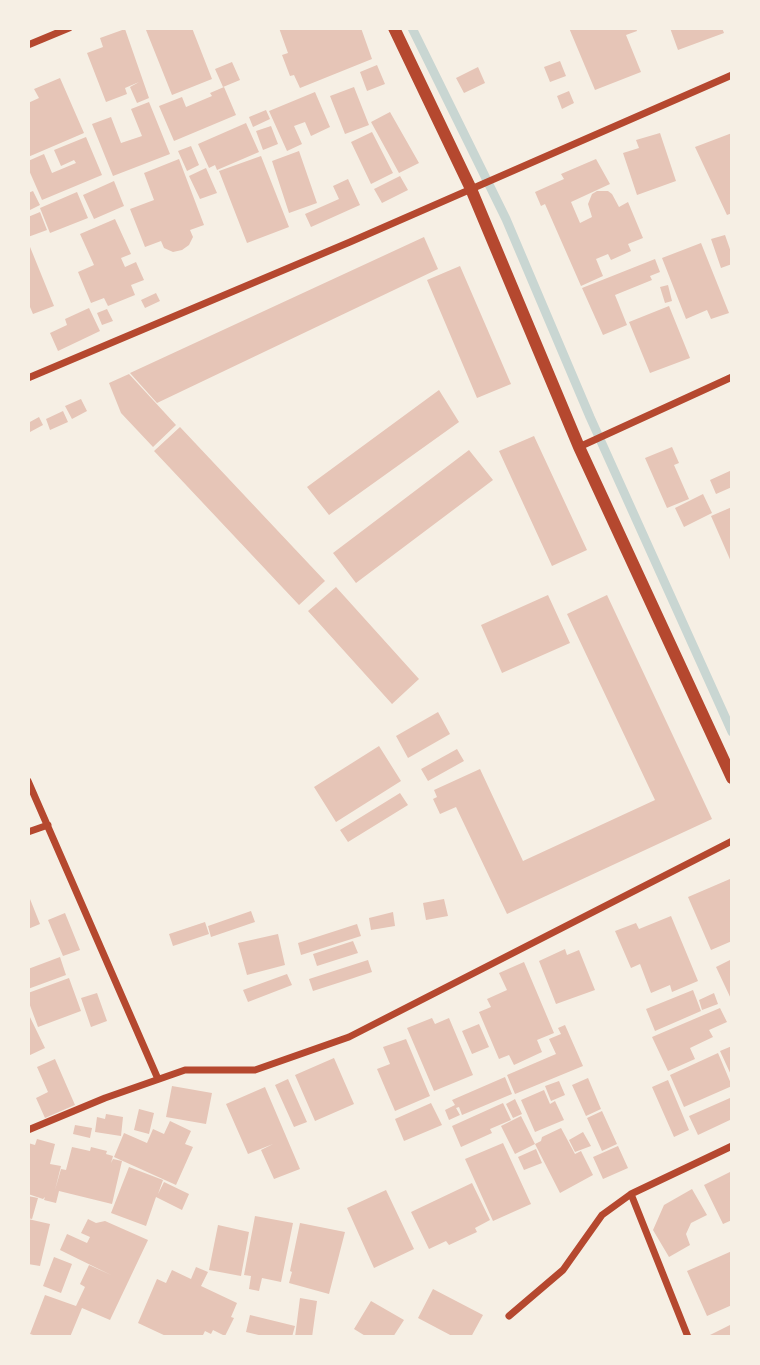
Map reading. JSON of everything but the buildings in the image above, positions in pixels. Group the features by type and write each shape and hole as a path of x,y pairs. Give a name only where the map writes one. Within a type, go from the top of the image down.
{"street":[{"path":"28,45 69,28"},
{"path":"394,28 471,189 579,447 732,778"},
{"path":"28,378 732,75"},
{"path":"579,447 732,377"},
{"path":"28,781 158,1079"},
{"path":"28,832 47,825"},
{"path":"28,1130 186,1070 255,1070 349,1037 732,841"},
{"path":"509,1316 556,1276 602,1216 631,1194 732,1146"},
{"path":"631,1194 688,1337"}],"waterway":[{"path":"412,28 506,219 590,417 732,732"}]}
